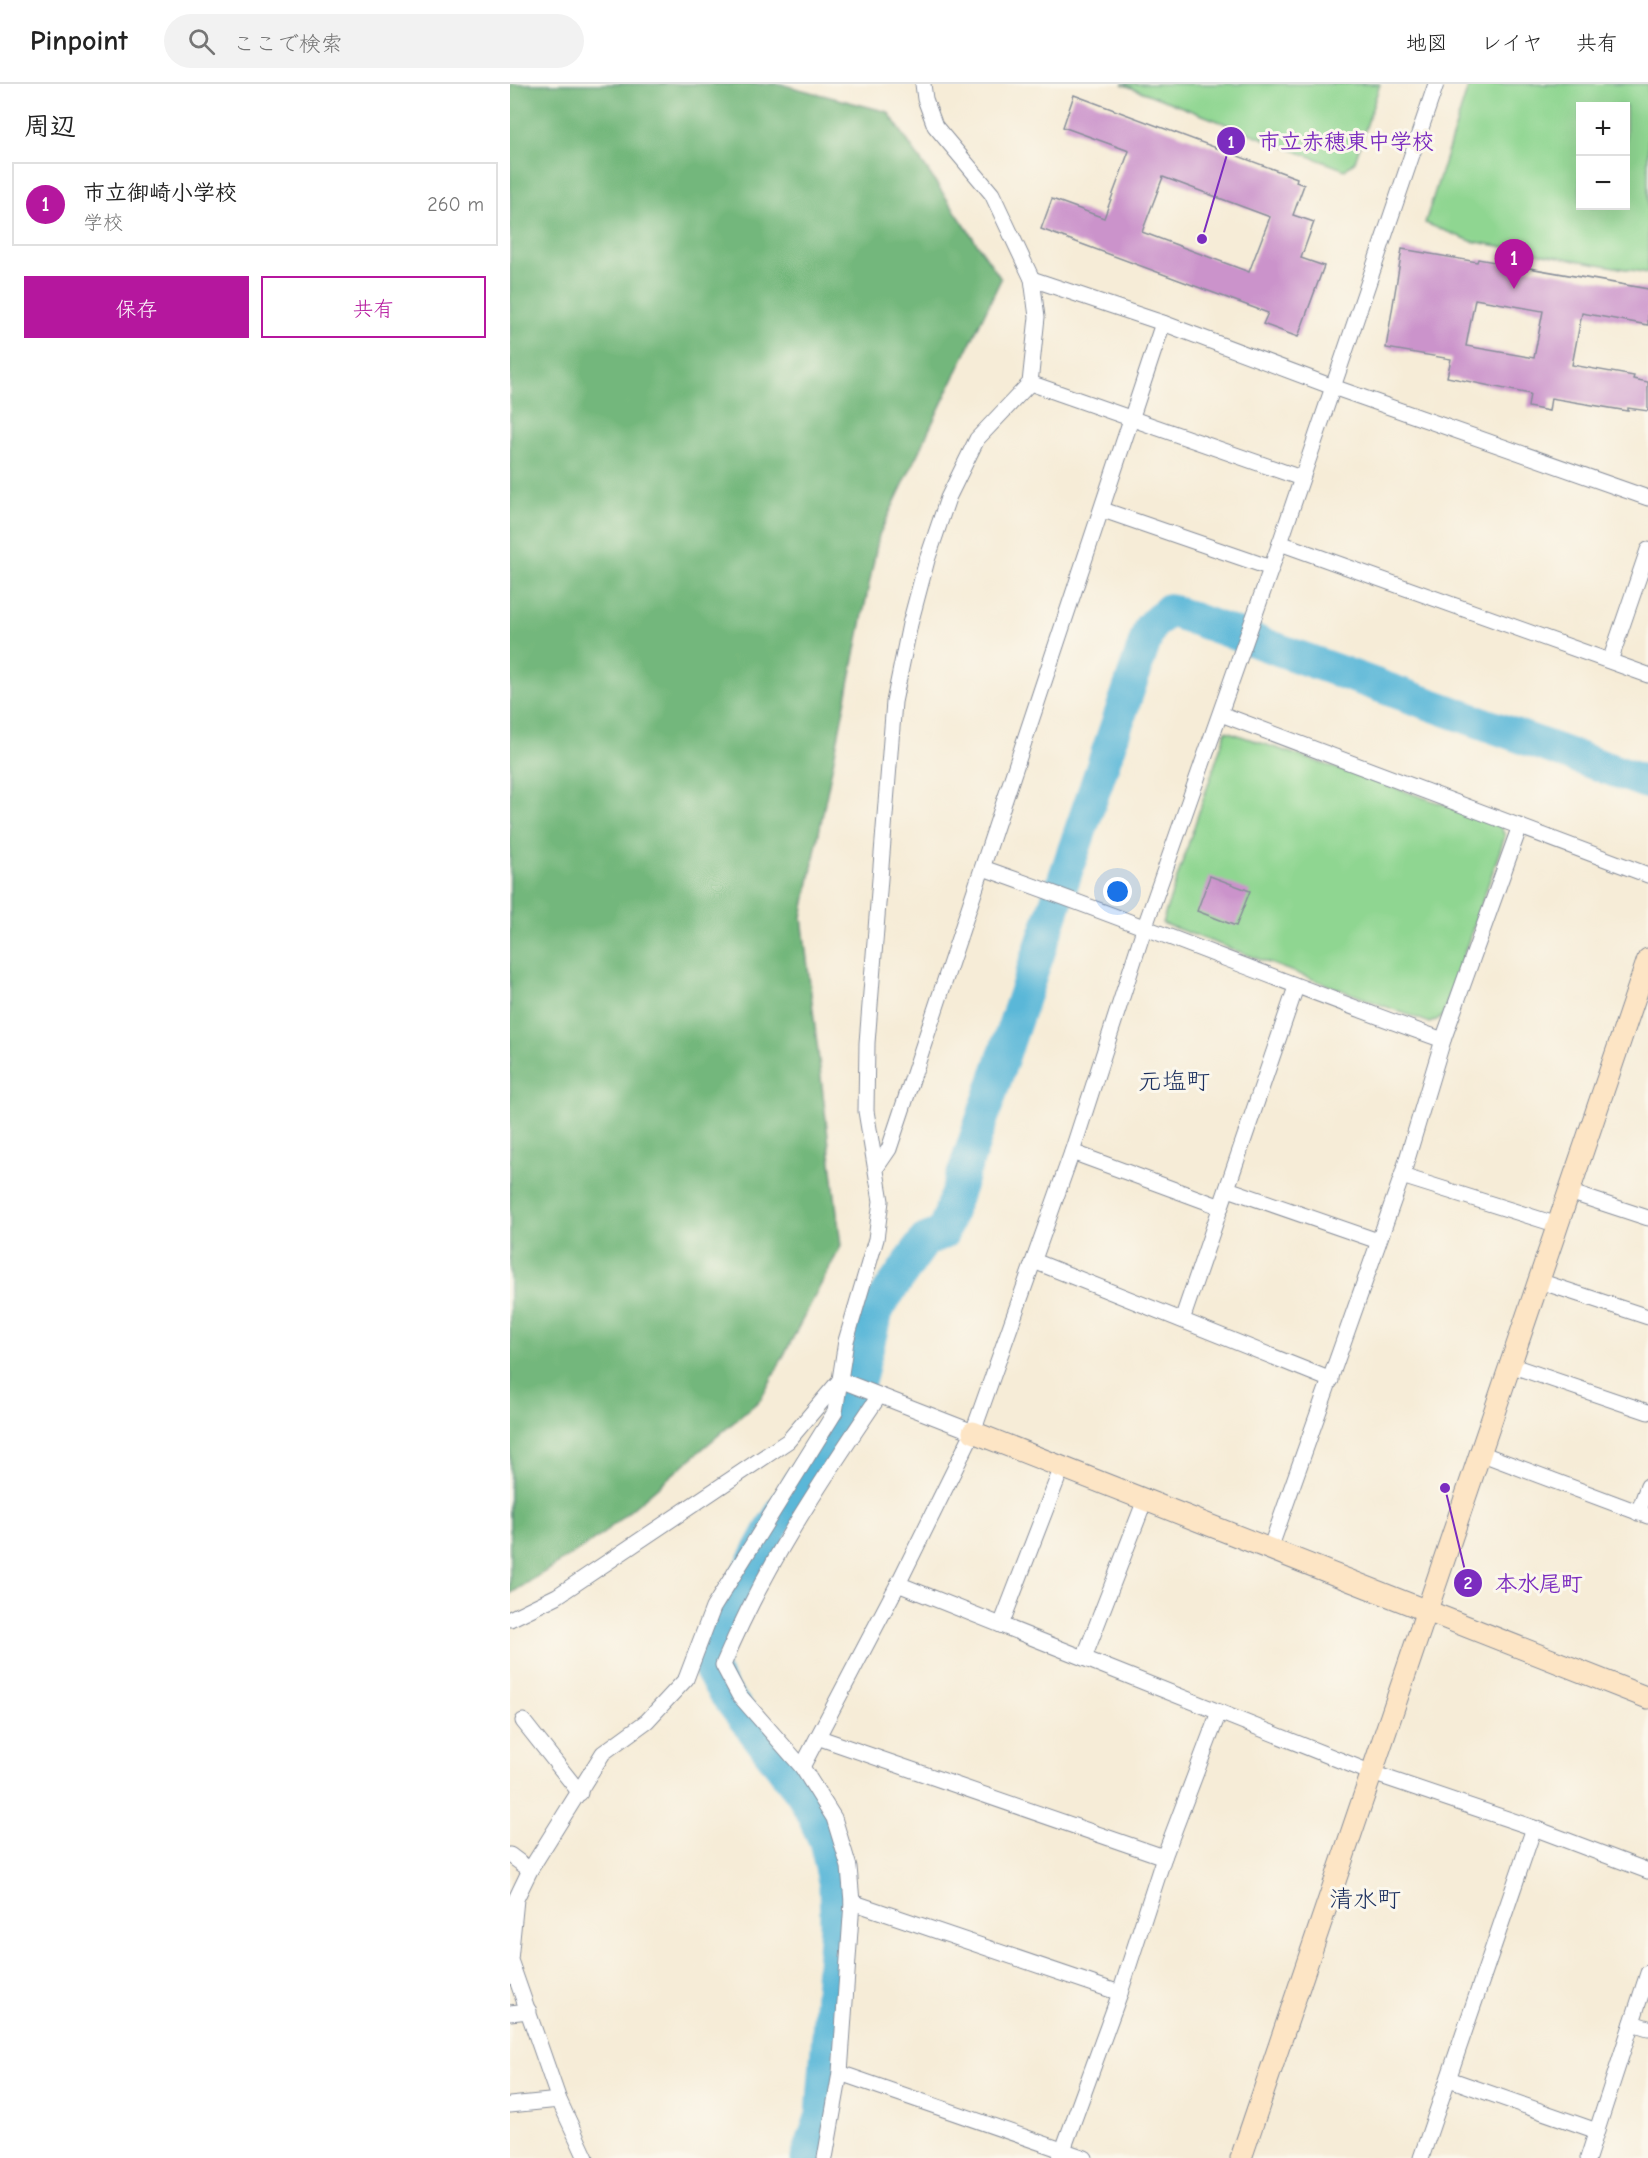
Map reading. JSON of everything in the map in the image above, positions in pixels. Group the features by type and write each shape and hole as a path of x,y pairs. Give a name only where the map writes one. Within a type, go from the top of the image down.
{"street":[{"path":"586,2158 559,2100 510,1960 516,1899 530,1870 603,1753 646,1721 686,1679 713,1608 835,1412 855,1302 876,1239 881,1201 866,1112 867,1043 896,691 927,560 952,489 977,439 1030,383 1036,317 1032,279 992,194 935,126 925,99 923,84"},
{"path":"802,1767 820,1738 973,1432 1072,1152 1144,929 1221,714 1436,84"},
{"path":"1032,279 1164,322 1333,387 1648,498"},
{"path":"876,1168 889,1149 1164,322"},
{"path":"1030,383 1130,420 1301,478"},
{"path":"1103,510 1271,568"},
{"path":"1280,543 1648,675"},
{"path":"1610,661 1648,550"},
{"path":"1221,714 1648,875"},
{"path":"1270,1549 1401,1176 1443,1040 1520,826"},
{"path":"983,868 1071,898 1144,929 1443,1040"},
{"path":"1241,2158 1648,959"},
{"path":"1182,1320 1296,987"},
{"path":"1072,1152 1221,1207"},
{"path":"1401,1176 1558,1225"},
{"path":"1228,1189 1378,1241"},
{"path":"1569,1192 1648,1218"},
{"path":"1034,1261 1331,1380"},
{"path":"1539,1281 1648,1317"},
{"path":"1510,1365 1648,1412"},
{"path":"840,1380 1648,1698"},
{"path":"510,1619 557,1596 789,1441 840,1380"},
{"path":"825,2158 840,2073 852,1902 849,1867 834,1818 802,1767 740,1695 723,1665 744,1617 801,1511 879,1396"},
{"path":"1480,1453 1643,1514 1648,1486"},
{"path":"1001,1625 1062,1467"},
{"path":"1084,1658 1145,1500"},
{"path":"898,1584 1372,1773 1534,1828 1648,1871"},
{"path":"1061,2154 1120,1993 1164,1857 1219,1712"},
{"path":"524,1720 580,1793"},
{"path":"820,1738 1164,1857"},
{"path":"1421,2158 1534,1828"},
{"path":"510,1855 530,1870"},
{"path":"852,1902 1120,1993"},
{"path":"1588,2158 1648,1973"},
{"path":"510,2013 529,2012"},
{"path":"1632,2023 1648,2028"},
{"path":"840,2073 1061,2154 1085,2158"},
{"path":"1449,2079 1597,2131"},
{"path":"510,2105 559,2100"}],"green space":[{"path":"510,84 780,84 888,112 1001,279 879,535 802,917 841,1246 761,1399 599,1537 510,1594"},
{"path":"1122,84 1380,84 1355,161 1345,170"},
{"path":"1469,84 1648,84 1648,273 1471,241 1425,223"},
{"path":"1226,731 1499,823 1505,836 1442,1017 1430,1023 1162,923"}],"building":[{"path":"1074,95 1297,178 1296,182 1304,185 1293,215 1314,222 1301,258 1324,266 1298,337 1263,324 1268,313 1041,229 1052,199 1104,218 1129,151 1063,127","holes":["1163,177 1270,217 1249,272 1142,232"]},
{"path":"1402,249 1477,262 1478,259 1648,289 1648,325 1582,313 1572,365 1634,376 1633,379 1648,382 1648,411 1628,408 1628,411 1551,398 1549,411 1528,407 1530,394 1447,377 1451,359 1386,348","holes":["1475,299 1543,311 1534,358 1466,346"]},
{"path":"1210,876 1250,891 1236,926 1197,911"}],"waterway":[{"path":"807,2158 822,2115 836,1924 835,1885 825,1841 803,1795 723,1691 710,1669 714,1650 734,1598 773,1526 856,1394 877,1309 925,1240 943,1233 1150,627 1169,610 1648,783"}],"place":[{"name":"市立赤穂東中学校","path":"1202,239"},
{"name":"市立御崎小学校","path":"1514,289"},
{"name":"本水尾町","path":"1445,1488"}],"district":[{"name":"元塩町","path":"1174,1081"},
{"name":"清水町","path":"1365,1899"}]}
